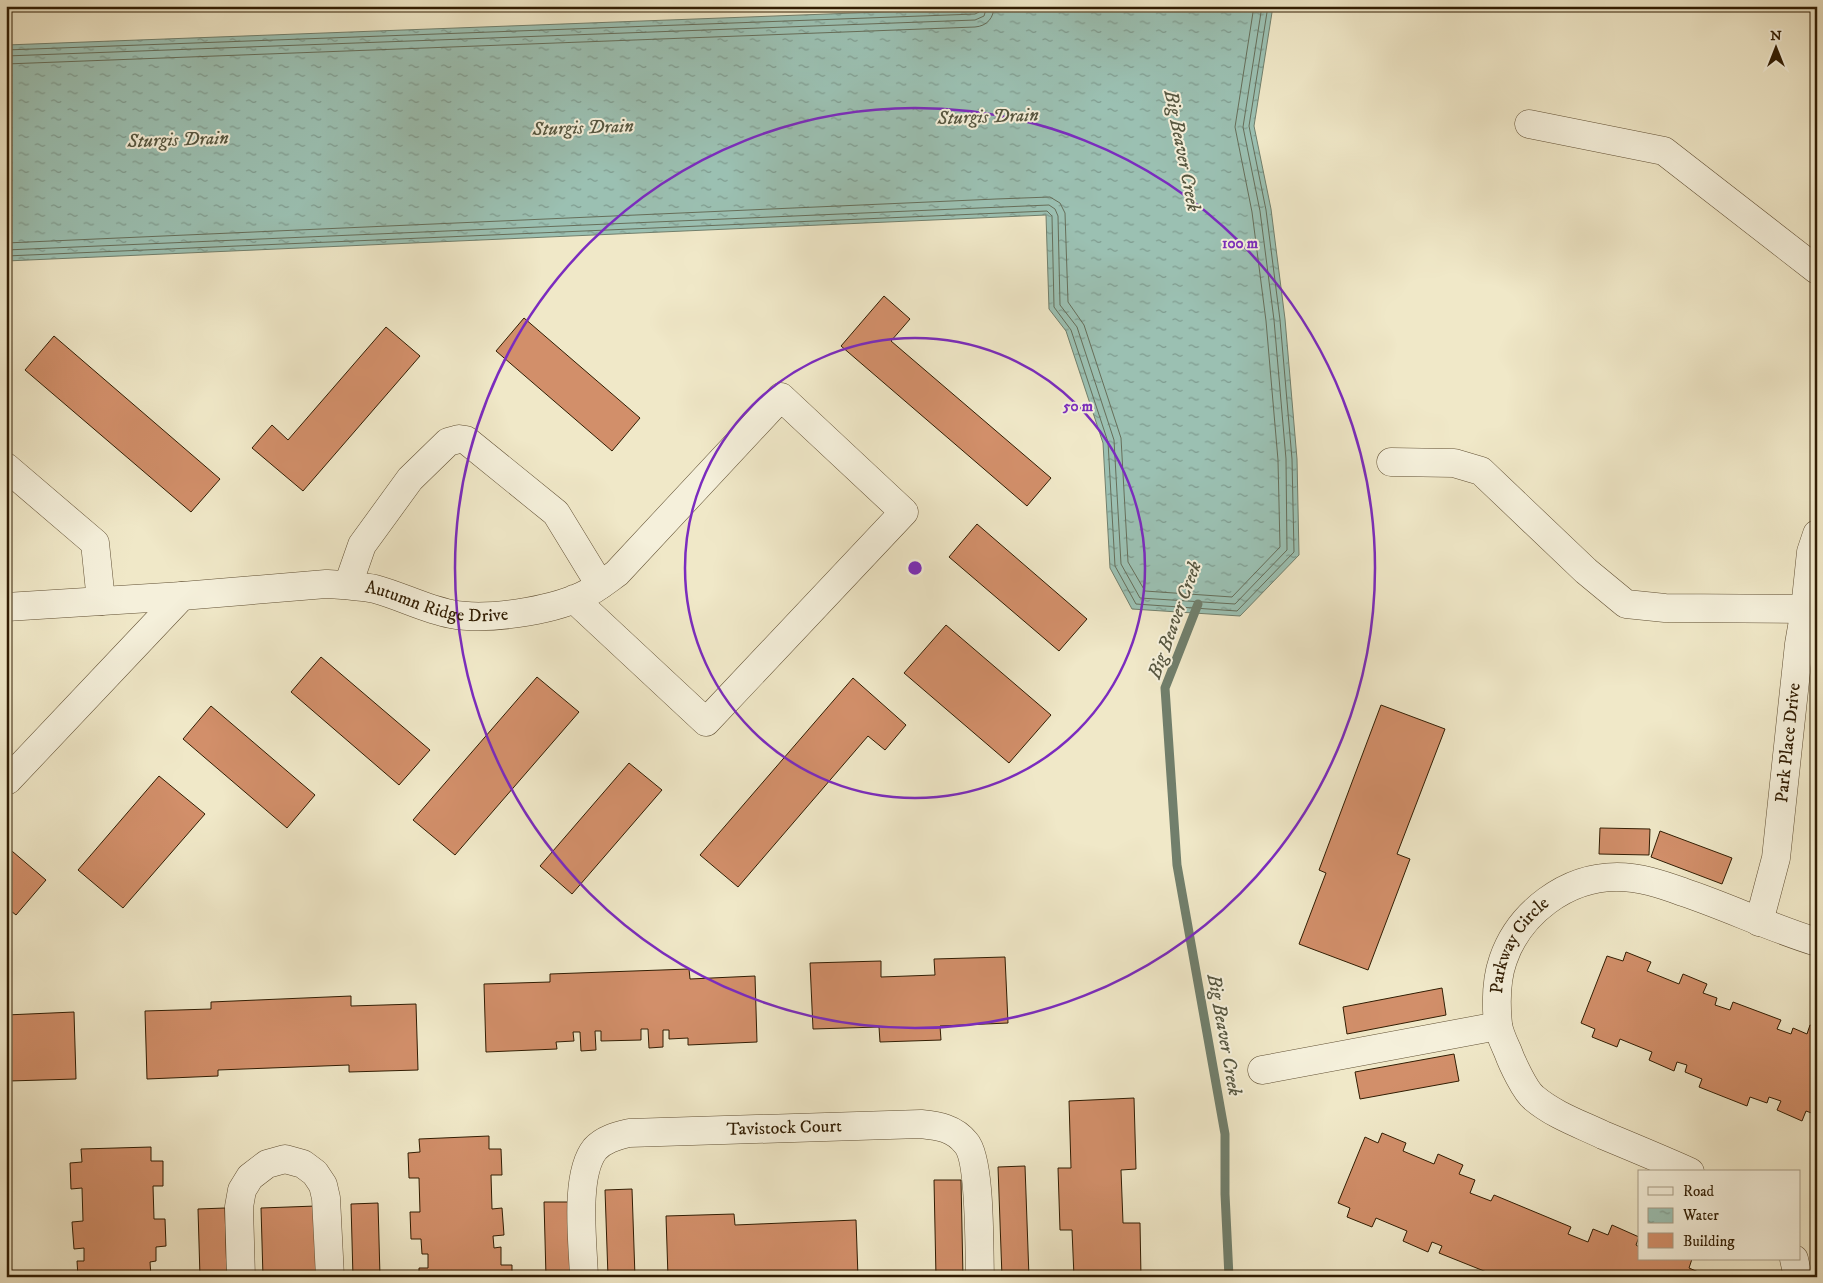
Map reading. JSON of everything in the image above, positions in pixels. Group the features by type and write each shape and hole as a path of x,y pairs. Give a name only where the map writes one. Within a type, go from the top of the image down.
{"street":[{"path":"1529,124 1664,151 1817,270"},
{"name":"Autumn Ridge Drive","path":"6,607 182,596 326,584 348,585 376,590 451,614 475,617 498,616 556,605 574,599 617,573 781,397 904,512 706,722 574,599"},
{"path":"348,585 362,544 410,479 448,442 459,439 466,440 556,513 600,585"},
{"path":"1391,462 1454,463 1480,471 1586,571 1626,604 1665,608 1805,609"},
{"path":"6,468 95,544 101,601"},
{"name":"Park Place Drive","path":"1759,922 1776,858 1808,645 1805,609 1811,552 1817,534"},
{"path":"6,778 8,780 182,596"},
{"name":"Parkway Circle","path":"1685,1170 1564,1118 1532,1097 1512,1063 1498,1026 1497,988 1502,961 1516,934 1532,914 1547,900 1565,888 1587,881 1616,877 1646,879 1696,896 1785,932 1817,942"},
{"path":"1262,1070 1498,1026"},
{"name":"Tavistock Court","path":"584,1277 583,1179 588,1162 596,1148 610,1138 629,1133 921,1124 952,1130 967,1144 973,1159 976,1180 980,1277"},
{"path":"241,1277 239,1207 242,1190 250,1177 267,1164 285,1160 303,1164 315,1173 323,1185 326,1198 330,1277"},
{"path":"1794,1260 1798,1277"}],"water":[{"name":"Sturgis Drain","path":"1040,6 1273,6 1254,126 1271,209 1285,319 1297,459 1299,555 1240,616 1132,609 1110,568 1103,443 1066,331 1049,309 1046,215 6,261 6,45"}],"building":[{"path":"884,296 910,319 891,341 1051,478 1027,506 841,346"},
{"path":"524,318 640,418 612,451 496,351"},
{"path":"386,327 420,356 303,491 252,448 272,425 288,440"},
{"path":"54,336 220,479 191,512 25,370"},
{"path":"977,524 1087,619 1059,651 949,557"},
{"path":"946,625 1051,715 1009,763 904,673"},
{"path":"321,657 430,750 399,785 291,692"},
{"path":"537,677 579,712 455,855 413,820"},
{"path":"853,678 906,725 885,750 868,736 738,887 700,855"},
{"path":"1381,705 1445,729 1397,854 1410,859 1368,970 1299,944 1326,873 1319,870"},
{"path":"211,706 315,795 287,828 183,739"},
{"path":"629,763 662,790 572,894 540,866"},
{"path":"159,776 205,814 123,908 78,870"},
{"path":"1600,828 1650,829 1649,855 1599,854"},
{"path":"1660,831 1732,858 1722,884 1651,857"},
{"path":"6,846 46,880 16,915 6,907"},
{"path":"1626,952 1651,962 1647,971 1679,984 1683,974 1707,984 1703,993 1717,998 1715,1005 1730,1010 1733,1002 1781,1020 1777,1029 1791,1034 1793,1028 1807,1034 1810,1025 1817,1027 1817,1115 1806,1111 1802,1121 1777,1110 1781,1101 1769,1097 1767,1103 1750,1097 1747,1106 1699,1087 1702,1079 1685,1072 1687,1065 1677,1062 1674,1071 1649,1060 1652,1052 1620,1039 1617,1047 1592,1037 1595,1029 1581,1023 1607,956 1623,961"},
{"path":"1005,957 1008,1023 940,1026 941,1040 880,1042 879,1027 813,1029 810,963 881,961 881,977 935,975 934,959"},
{"path":"689,969 690,979 755,976 757,1042 688,1045 688,1038 669,1039 669,1030 663,1030 663,1047 649,1048 648,1029 641,1029 641,1040 601,1041 601,1031 595,1031 596,1050 581,1051 580,1032 573,1032 574,1041 556,1042 557,1049 486,1052 484,984 550,982 550,974"},
{"path":"1442,988 1446,1015 1347,1034 1343,1007"},
{"path":"351,996 351,1006 416,1004 418,1070 349,1072 349,1065 218,1070 218,1076 147,1079 145,1011 211,1009 211,1002"},
{"path":"74,1012 76,1079 9,1081 9,1095 6,1095 6,1015"},
{"path":"1454,1054 1459,1081 1360,1099 1355,1072"},
{"path":"1134,1098 1136,1169 1121,1170 1123,1223 1140,1223 1141,1277 1074,1277 1072,1230 1060,1230 1058,1168 1071,1168 1069,1101"},
{"path":"1382,1133 1406,1143 1403,1151 1434,1164 1438,1154 1463,1165 1459,1174 1475,1180 1470,1193 1491,1201 1494,1195 1571,1227 1568,1234 1588,1242 1593,1229 1608,1235 1612,1225 1638,1237 1636,1245 1638,1246 1638,1260 1692,1260 1689,1268 1703,1274 1702,1277 1499,1277 1439,1253 1442,1246 1432,1242 1428,1252 1403,1241 1407,1231 1376,1218 1372,1227 1347,1217 1350,1208 1338,1203 1365,1137 1378,1143"},
{"path":"489,1136 489,1149 501,1149 502,1175 491,1175 492,1209 502,1208 504,1235 493,1236 494,1248 501,1247 501,1265 512,1265 512,1277 419,1277 419,1268 428,1268 428,1254 422,1254 421,1239 411,1239 410,1212 420,1212 419,1178 409,1178 408,1153 420,1152 419,1139"},
{"path":"151,1147 151,1161 163,1161 163,1186 153,1186 154,1219 165,1219 166,1246 156,1247 156,1261 150,1262 151,1277 78,1277 77,1261 84,1261 84,1248 74,1249 72,1222 83,1221 82,1188 71,1189 70,1163 82,1162 81,1149"},
{"path":"1025,1166 1029,1277 1002,1277 998,1167"},
{"path":"934,1180 961,1180 963,1277 936,1277"},
{"path":"632,1189 635,1277 608,1277 605,1190"},
{"path":"544,1202 570,1202 573,1277 546,1277"},
{"path":"378,1203 380,1277 353,1277 351,1204"},
{"path":"316,1206 319,1277 263,1277 261,1208"},
{"path":"225,1208 227,1277 200,1277 198,1209"},
{"path":"734,1214 735,1225 856,1220 858,1277 668,1277 666,1216"}],"waterway":[{"name":"Big Beaver Creek","path":"1198,604 1165,688 1177,865 1225,1134 1225,1194 1229,1277"}]}
